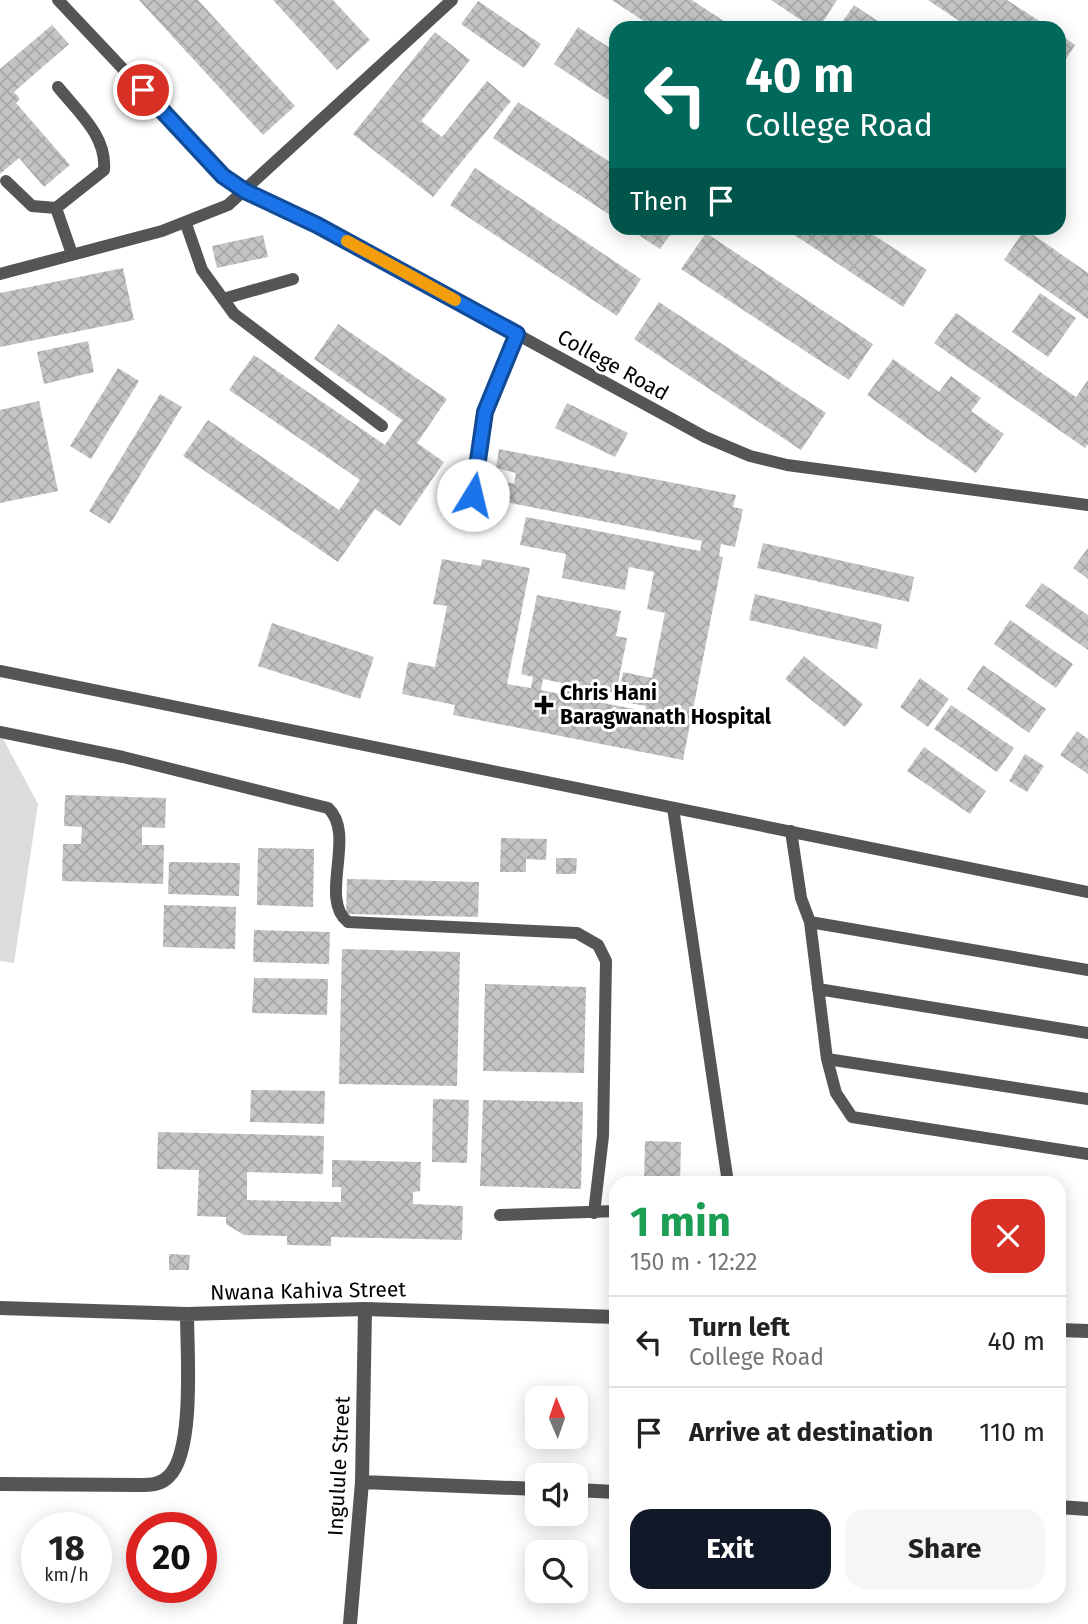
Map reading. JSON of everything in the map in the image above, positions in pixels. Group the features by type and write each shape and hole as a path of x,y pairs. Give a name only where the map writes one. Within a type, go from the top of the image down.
{"street":[{"name":"Nwana Kahiva Street","path":"0,1308 187,1314 365,1309 609,1317"},
{"name":"Ingulule Street","path":"351,1624 362,1482 365,1309"},
{"path":"0,1484 139,1485 158,1483 168,1478 182,1448 187,1419 187,1314"},
{"path":"1066,1330 1088,1331"},
{"path":"362,1482 525,1489"},
{"path":"588,1491 609,1492"},
{"path":"1066,1507 1088,1509"}],"lane":[{"name":"College Road","path":"58,0 223,176 245,191 317,225 705,437 750,456 787,466 1088,505"},
{"path":"0,274 186,224 228,205 452,0"},
{"path":"6,181 32,206 55,208 104,170 100,140 58,87"},
{"path":"55,208 72,254"},
{"path":"186,224 202,270 234,314 382,426"},
{"path":"223,299 293,279"},
{"path":"473,495 485,412 517,334"},
{"path":"0,671 1088,892"},
{"path":"0,733 122,757 328,808 335,814 339,825 338,904 342,916 348,922 577,933 592,939 606,961 607,1048 603,1136 594,1213"},
{"path":"673,808 727,1176"},
{"path":"791,831 801,898 810,922 828,1059 836,1093 852,1118 1088,1154"},
{"path":"810,922 1088,970"},
{"path":"818,989 1088,1033"},
{"path":"828,1059 1088,1099"},
{"path":"500,1215 609,1212"}],"shaded area":[{"path":"0,733 38,804 14,963 0,961"}],"building":[{"path":"139,0 198,0 295,106 263,135"},
{"path":"273,0 333,0 370,40 337,70"},
{"path":"612,0 692,0 724,21 644,21"},
{"path":"771,0 837,0 824,21 802,21"},
{"path":"928,0 1007,0 1039,21 960,21"},
{"path":"478,1 541,44 524,68 461,24"},
{"path":"854,5 878,21 843,21"},
{"path":"52,25 69,44 14,92 20,99 16,103 70,165 44,187 19,158 0,174 0,69"},
{"path":"578,27 609,47 609,100 554,64"},
{"path":"435,32 470,60 421,121 442,137 487,81 511,101 433,197 353,134"},
{"path":"1066,39 1075,45 1066,59"},
{"path":"518,102 609,161 609,214 493,138"},
{"path":"475,168 641,279 617,316 450,205"},
{"path":"263,235 268,257 217,268 212,246"},
{"path":"639,235 670,235 660,249"},
{"path":"705,235 709,235 873,344 849,380 681,269"},
{"path":"795,235 874,235 927,270 903,307"},
{"path":"1021,235 1034,235 1088,273 1088,319 1004,260"},
{"path":"123,268 134,320 0,347 0,293"},
{"path":"1040,293 1076,318 1048,357 1012,332"},
{"path":"659,302 826,413 801,450 634,339"},
{"path":"956,313 1076,397 1088,380 1088,444 1085,448 934,343"},
{"path":"338,324 447,399 417,443 444,462 400,526 375,509 338,562 183,456 208,420 339,510 360,480 229,390 254,355 385,445 402,420 314,359"},
{"path":"88,341 94,372 44,384 37,352"},
{"path":"893,359 939,392 951,376 981,398 971,411 1004,434 976,473 867,395"},
{"path":"118,368 139,381 91,459 70,446"},
{"path":"160,394 182,407 110,524 89,511"},
{"path":"39,401 58,491 0,503 0,410"},
{"path":"567,403 628,433 615,457 555,428"},
{"path":"499,449 736,495 733,507 743,509 735,547 721,544 719,556 723,557 683,760 453,715 455,705 402,694 408,662 435,667 447,606 433,604 442,559 481,566 482,559 530,568 507,684 531,688 533,677 521,674 537,595 621,611 616,636 627,638 616,693 606,691 603,703 645,711 646,706 618,701 623,672 652,678 665,613 647,609 654,572 629,567 625,590 562,578 566,554 520,545 526,517 700,551 702,541 490,499 494,480 514,484 516,473 496,468","holes":["543,679 562,683 560,694 541,690","573,685 595,689 593,701 571,696"]},
{"path":"763,543 914,577 909,602 757,568"},
{"path":"1088,548 1088,579 1073,568"},
{"path":"1042,583 1088,615 1088,650 1025,606"},
{"path":"755,594 882,624 877,649 749,620"},
{"path":"1010,620 1073,664 1056,688 994,644"},
{"path":"272,623 374,657 360,699 258,666"},
{"path":"804,656 863,704 845,727 785,679"},
{"path":"983,665 1046,709 1029,733 967,689"},
{"path":"920,678 949,699 928,727 900,707"},
{"path":"951,705 1014,748 997,772 934,729"},
{"path":"1077,731 1088,739 1088,774 1060,755"},
{"path":"924,747 986,791 970,814 907,771"},
{"path":"1025,754 1044,766 1027,792 1009,781"},
{"path":"65,795 166,798 165,828 142,827 142,845 164,845 163,884 62,881 63,844 81,844 82,827 64,826"},
{"path":"501,838 547,839 546,860 526,859 526,872 500,872"},
{"path":"258,848 314,849 313,907 257,905"},
{"path":"556,858 577,858 576,874 556,874"},
{"path":"169,862 240,863 239,896 168,894"},
{"path":"347,879 479,882 478,917 346,914"},
{"path":"164,905 236,907 235,949 163,947"},
{"path":"254,930 330,932 329,964 253,962"},
{"path":"342,949 460,952 457,1086 339,1084"},
{"path":"254,978 328,979 327,1015 252,1013"},
{"path":"485,984 586,987 584,1073 483,1071"},
{"path":"251,1090 325,1091 324,1124 250,1122"},
{"path":"433,1099 469,1100 467,1163 432,1162"},
{"path":"483,1100 583,1102 581,1189 480,1186"},
{"path":"158,1132 324,1136 323,1174 247,1172 247,1200 341,1202 341,1187 332,1187 332,1160 421,1162 420,1191 413,1192 413,1204 463,1206 462,1240 331,1237 331,1246 287,1245 287,1236 244,1235 226,1224 226,1217 197,1216 199,1170 157,1169"},
{"path":"645,1141 681,1142 680,1176 644,1176"},
{"path":"169,1254 190,1255 189,1270 169,1270"}],"slow traffic":[{"path":"347,241 455,300"}],"place":[{"name":"Chris Hani Baragwanath Hospital","path":"544,705"}],"route":[{"path":"143,90 223,176 245,191 317,225 517,334 485,412 473,495"}]}
